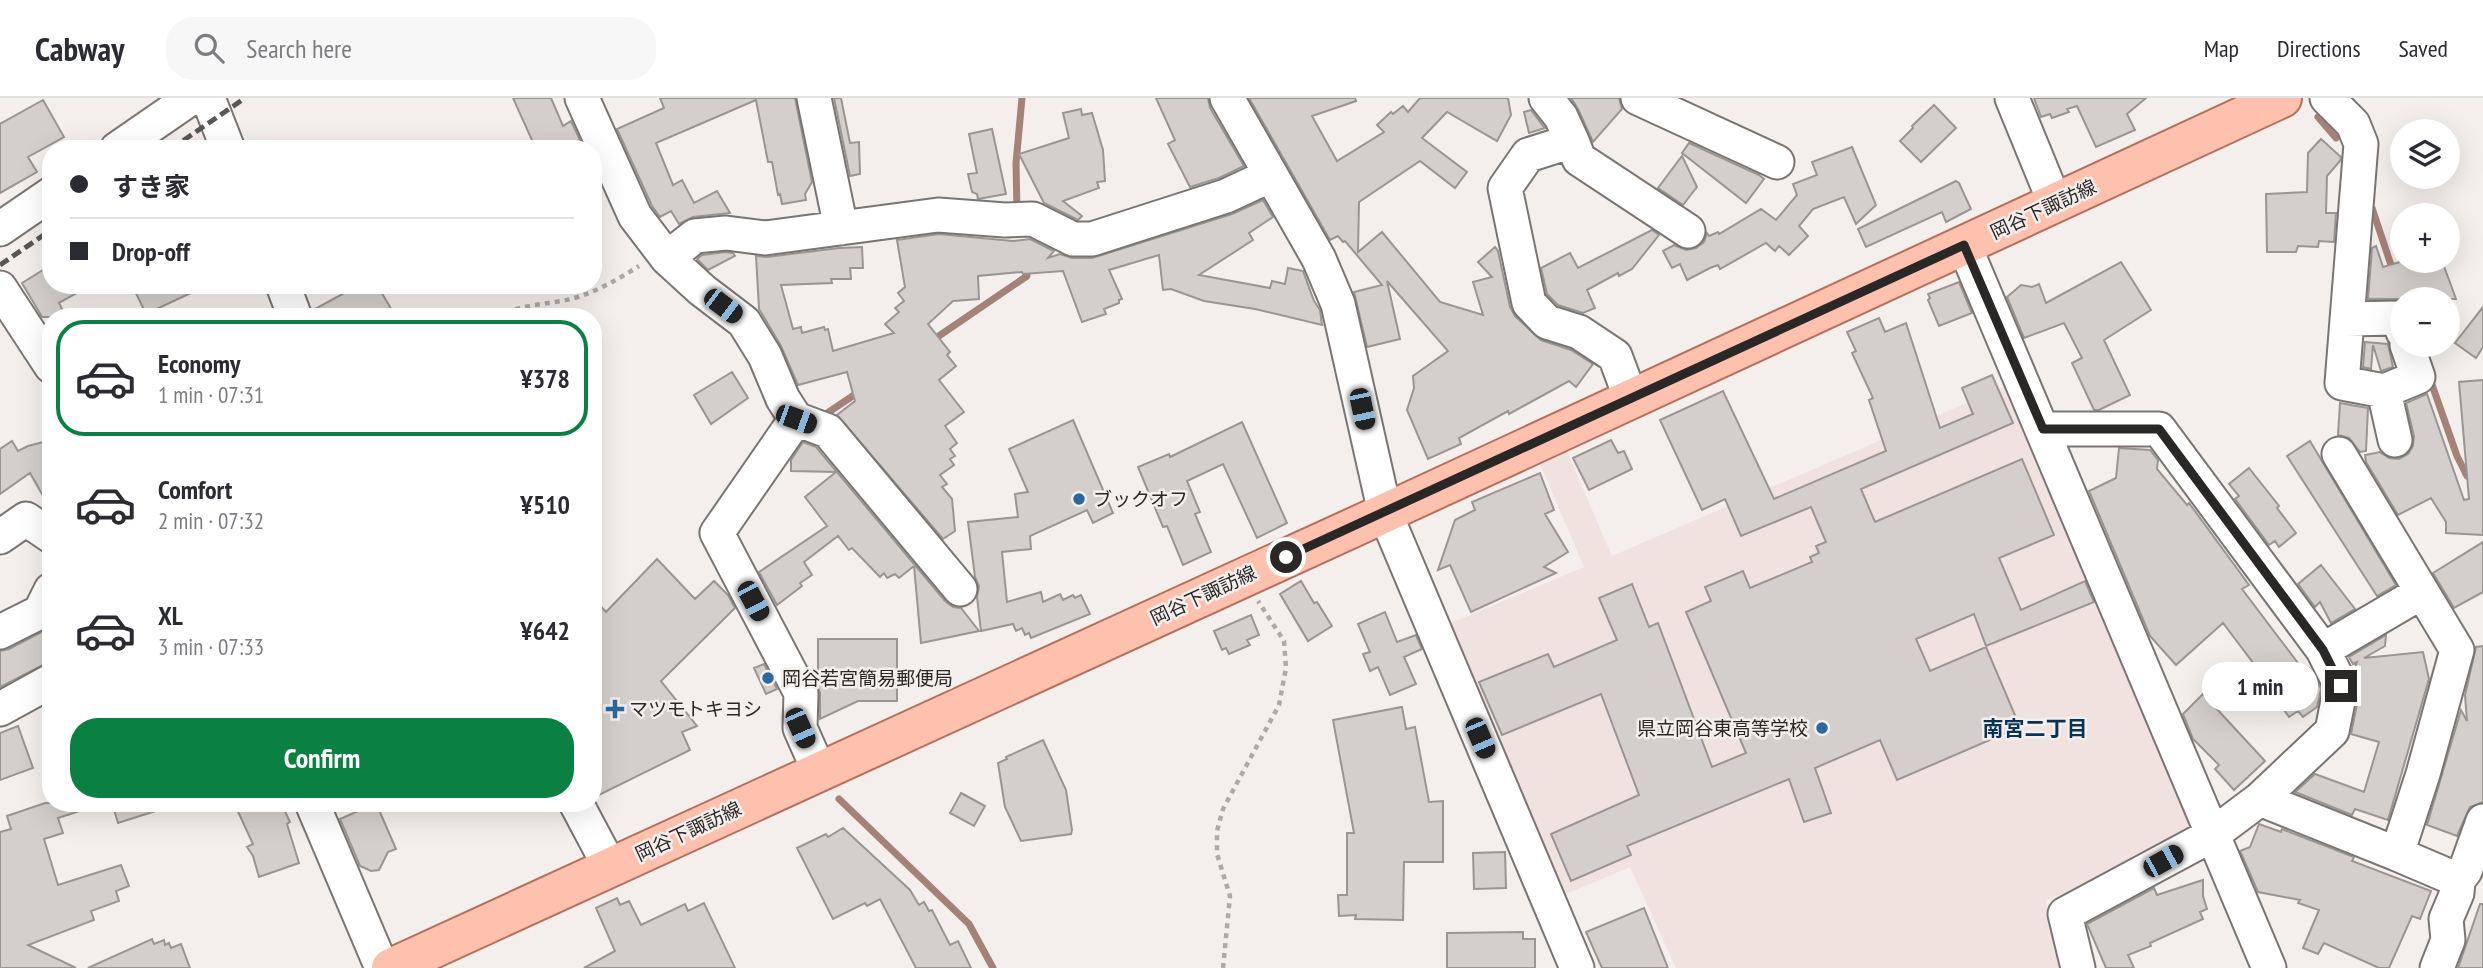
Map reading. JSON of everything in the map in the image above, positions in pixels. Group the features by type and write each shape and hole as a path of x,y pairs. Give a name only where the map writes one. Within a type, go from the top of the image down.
{"main road":[{"name":"岡谷下諏訪線","path":"391,968 1385,513 2282,98"}],"street":[{"path":"130,140 191,98"},
{"path":"208,98 224,140"},
{"path":"582,98 601,140"},
{"path":"814,98 841,228"},
{"path":"1227,98 1319,259 1338,304 1385,513 1577,968"},
{"path":"1546,98 1561,117 1579,159 1688,231"},
{"path":"1638,98 1777,162"},
{"path":"2012,98 2055,203"},
{"path":"2328,98 2353,124 2361,144 2342,383 2384,391 2418,377 2411,357"},
{"path":"1572,141 1528,155 1505,188 1529,303 1547,322 1579,332 1615,356 1631,399"},
{"path":"602,143 635,216 665,256 744,323 765,356 783,399 796,419 828,431 960,589"},
{"path":"665,256 695,236 726,233 765,238 938,215 1005,220 1033,219 1073,239 1092,239 1226,196 1271,175"},
{"path":"0,229 42,200"},
{"path":"1964,245 2269,968"},
{"path":"0,288 42,352"},
{"path":"2347,319 2390,317"},
{"path":"2384,391 2395,440"},
{"path":"796,419 717,533 801,693 800,728 818,771"},
{"path":"2043,429 2159,429 2323,650 2341,686 2332,731 2260,799 2212,835 2066,914 2078,968"},
{"path":"2339,454 2457,650 2423,774 2397,855"},
{"path":"0,537 26,519 42,530"},
{"path":"2323,650 2422,593"},
{"path":"0,632 40,612 42,608"},
{"path":"0,709 42,686"},
{"path":"2260,799 2454,877"},
{"path":"316,812 382,968"},
{"path":"581,812 610,867"},
{"path":"2454,877 2465,870 2483,821"},
{"path":"2437,968 2448,940 2446,919 2457,893 2454,877"}],"path":[{"path":"602,288 665,256"},
{"path":"519,308 569,300 586,294"},
{"path":"1223,968 1230,896 1217,854 1217,831 1223,810 1279,705 1286,668 1284,641 1241,577"}],"shaded area":[{"name":"県立岡谷東高等学校","path":"2013,383 2199,827 2195,837 2046,901 2062,968 1676,968 1630,867 1564,895 1439,628 1584,567 1538,459 1565,447 1612,556"}],"building":[{"path":"513,98 551,98 563,126 571,121 580,140 532,140"},
{"path":"660,98 795,98 812,182 805,194 806,200 782,204 772,162 768,162 756,100 656,143 673,185 682,180 694,203 717,191 730,213 693,217 679,224 671,211 660,217 652,206 617,129 664,108"},
{"path":"834,98 841,98 850,143 859,142 860,174 850,176"},
{"path":"1156,98 1208,98 1210,108 1244,166 1219,178 1190,187 1168,144 1175,140"},
{"path":"1249,98 1355,98 1356,101 1312,116 1337,161 1384,132 1377,125 1391,112 1393,114 1403,106 1408,112 1420,98 1508,98 1511,115 1497,141 1447,112 1422,138 1467,172 1455,188 1420,161 1359,202 1358,252 1382,232 1440,302 1483,315 1473,282 1492,277 1478,262 1495,247 1510,307 1515,316 1541,340 1571,350 1593,364 1576,387 1569,381 1459,438 1461,444 1428,459 1407,410 1414,388 1413,376 1448,351 1387,281 1400,339 1367,347 1354,292 1382,285 1345,241 1338,236 1330,240"},
{"path":"1571,98 1619,98 1622,109 1593,142"},
{"path":"2034,98 2146,98 2127,114 2135,130 2096,147 2077,106 2052,118 2050,114 2041,117"},
{"path":"43,100 64,137 59,140 42,140 42,149 28,157 37,172 0,193 0,124"},
{"path":"1934,105 1956,128 1921,162 1900,141"},
{"path":"1081,109 1082,115 1092,113 1103,150 1105,181 1097,182 1099,188 1063,201 1082,216 1078,220 1044,203 1019,154 1069,138 1063,113"},
{"path":"1531,110 1545,128 1529,133 1524,112"},
{"path":"992,129 1006,194 978,199 977,194 972,192 968,174 977,173 969,134"},
{"path":"2321,139 2341,157 2327,176 2326,213 2336,213 2334,242 2319,241 2318,247 2298,246 2296,252 2267,252 2266,194 2307,192 2308,153"},
{"path":"1689,143 1764,179 1746,203 1682,153"},
{"path":"1852,147 1876,205 1856,224 1844,197 1813,209 1799,226 1808,236 1789,255 1779,246 1775,251 1766,243 1720,269 1718,265 1687,280 1680,264 1672,268 1663,251 1674,245 1686,250 1696,248 1704,242 1707,233 1709,236 1718,232 1719,234 1761,209 1776,220 1797,195 1793,184 1817,175 1812,162"},
{"path":"1682,156 1697,187 1683,205 1658,188"},
{"path":"1956,181 1971,209 1946,222 1942,212 1866,247 1858,229"},
{"path":"1263,200 1273,217 1249,233 1253,240 1199,275 1270,288 1272,281 1285,284 1288,268 1303,271 1320,310 1322,325 1255,309 1204,301 1171,289 1163,290 1159,255 1109,270 1122,299 1104,309 1106,314 1082,322 1063,271 978,276 979,299 953,301 928,324 950,352 947,355 956,366 939,380 964,412 945,426 957,443 950,449 955,456 950,459 954,465 940,475 947,484 942,487 952,499 955,531 943,539 837,415 855,401 847,372 798,385 781,346 759,309 756,256 862,247 863,268 850,268 851,279 831,279 832,283 781,285 793,329 801,327 802,333 824,327 825,330 828,329 833,351 894,333 885,324 899,312 895,308 904,301 898,293 905,287 897,240 939,234 1013,241 1030,239 1054,251 1048,258 1060,254 1072,258 1092,258 1232,214"},
{"path":"1652,230 1659,235 1632,269 1619,276 1618,273 1587,290 1595,308 1583,313 1558,305 1547,294 1541,268 1570,253 1578,268"},
{"path":"2376,246 2383,267 2390,265 2390,273 2446,273 2452,287 2390,287 2390,299 2368,299 2372,248"},
{"path":"726,252 735,256 708,270 697,259 702,255"},
{"path":"2121,262 2151,310 2104,340 2130,395 2094,410 2072,363 2082,358 2064,323 2024,338 2007,297 2021,285 2032,287 2039,284 2046,303"},
{"path":"42,271 42,294 75,294 59,303 62,308 42,308 42,317 22,283"},
{"path":"1959,282 1972,313 1939,326 1928,294"},
{"path":"136,294 189,294 159,308 143,308"},
{"path":"342,294 382,294 391,308 317,308"},
{"path":"2483,307 2483,347 2476,358 2460,347 2460,337"},
{"path":"1879,318 1885,332 1906,323 1940,428 1973,414 1962,388 1992,375 2013,423 1861,489 1875,522 2022,459 2054,535 1999,558 2021,610 2085,581 2094,602 1986,646 1974,614 1916,639 1930,671 1986,647 2020,727 1897,780 1880,740 1815,768 1831,813 1804,822 1789,779 1627,846 1631,855 1571,881 1551,834 1639,795 1601,694 1502,735 1479,682 1548,654 1554,667 1617,640 1599,598 1632,584 1649,627 1658,623 1712,767 1746,753 1686,612 1711,601 1705,587 1743,571 1750,588 1812,562 1810,557 1819,553 1816,546 1826,542 1811,507 1741,536 1725,499 1702,510 1660,420 1723,391 1774,499 1886,451 1869,400 1873,398 1852,353 1856,351 1847,332"},
{"path":"2365,342 2388,344 2393,367 2381,371 2373,345 2371,369 2363,367"},
{"path":"732,372 748,398 711,424 694,395"},
{"path":"2483,380 2483,535 2446,533 2446,522 2431,498 2398,515 2366,462 2365,455 2380,452 2389,458 2399,459 2408,454 2413,446 2414,436 2406,403 2427,394 2464,500 2469,499 2459,382"},
{"path":"2340,403 2368,408 2366,451 2360,452 2349,438 2338,435"},
{"path":"1073,420 1113,513 1093,523 1087,510 1030,536 1031,549 1002,552 1007,602 1041,592 1043,602 1060,594 1063,600 1073,595 1075,598 1081,595 1090,614 1031,638 1029,633 1025,635 1022,628 1016,631 1013,624 981,631 977,597 979,586 975,577 968,522 1018,517 1015,494 1028,492 1009,449"},
{"path":"1242,422 1287,523 1257,538 1223,464 1187,481 1200,512 1195,514 1211,552 1183,565 1167,526 1163,527 1138,467 1169,454 1170,457"},
{"path":"1611,440 1618,453 1624,451 1632,469 1589,490 1573,458"},
{"path":"12,441 18,451 42,442 42,494 30,473 0,494 0,449"},
{"path":"2310,441 2396,585 2377,596 2287,456"},
{"path":"803,442 816,447 945,601 953,607 961,608 979,631 921,643 914,566 899,578 895,574 887,578 884,573 880,577 852,548 849,550 838,536 804,562 812,575 777,605 759,572 827,526 805,497 836,472 791,471 791,460"},
{"path":"2119,448 2150,450 2158,460 2157,469 2187,505 2189,503 2249,585 2242,589 2304,671 2309,668 2314,674 2321,689 2317,707 2303,717 2298,711 2289,717 2272,694 2275,692 2223,623 2176,665 2150,636 2089,491 2116,478"},
{"path":"2249,468 2296,533 2279,547 2275,541 2269,545 2235,499 2239,496 2229,484"},
{"path":"1540,473 1554,510 1545,514 1568,552 1544,567 1556,573 1471,612 1450,565 1438,570 1455,520 1475,510 1472,502"},
{"path":"2483,542 2483,592 2454,608 2433,573"},
{"path":"657,559 695,599 714,581 728,595 735,608 661,681 697,726 682,732 690,750 602,794 602,608 606,612"},
{"path":"2321,565 2355,609 2331,623 2320,602 2315,607 2298,584"},
{"path":"1301,581 1332,626 1308,641 1280,594"},
{"path":"1385,612 1397,642 1416,635 1422,649 1404,657 1416,684 1390,695 1378,667 1370,671 1363,654 1370,652 1358,624"},
{"path":"1251,615 1259,635 1247,640 1250,645 1229,654 1226,648 1222,650 1214,631"},
{"path":"42,632 42,666 0,687 0,651"},
{"path":"2386,635 2385,646 2364,658 2423,652 2429,679 2388,820 2355,809 2352,815 2295,792 2315,774 2364,792 2379,742 2351,734 2360,689 2354,670 2357,662 2353,664 2349,657"},
{"path":"818,639 897,639 897,701 858,701 820,719 820,693 813,675 818,673"},
{"path":"2483,646 2483,802 2470,807 2457,836 2427,825 2461,710 2467,721 2465,695 2476,647"},
{"path":"764,664 777,689 766,694 754,668"},
{"path":"2203,694 2265,761 2234,790 2215,769 2219,765 2193,739 2183,714"},
{"path":"1402,707 1406,729 1415,727 1429,802 1443,801 1443,862 1404,862 1403,920 1339,916 1338,895 1347,895 1347,833 1354,833 1333,720"},
{"path":"18,726 33,768 0,780 0,733"},
{"path":"1043,740 1066,790 1072,830 1071,834 1021,841 1005,807 998,763"},
{"path":"961,793 985,806 974,826 950,813"},
{"path":"42,804 42,812 77,812 58,818 63,833 44,839 58,885 121,865 129,886 116,891 119,901 91,911 94,920 28,945 76,968 0,968 0,832 11,829 7,816"},
{"path":"115,812 152,812 118,823"},
{"path":"238,812 285,812 299,863 259,877 253,856 247,847 253,844"},
{"path":"356,812 380,812 396,849 388,852 379,870 371,871 360,866 340,819"},
{"path":"2259,824 2281,832 2282,829 2354,857 2352,861 2431,891 2420,919 2412,916 2389,968 2379,968 2324,943 2318,954 2303,948 2319,910 2298,903 2300,900 2258,892 2240,851 2250,847"},
{"path":"843,828 910,890 919,905 924,902 929,911 932,910 950,945 958,941 971,968 916,968 880,899 867,906 865,903 833,919 797,848 826,834 828,837"},
{"path":"1505,852 1506,888 1474,889 1473,853"},
{"path":"2203,880 2203,896 2207,909 2200,912 2203,919 2128,955 2134,968 2106,968 2087,924 2154,888 2157,895"},
{"path":"617,898 620,905 629,901 641,925 685,904 688,911 704,903 735,968 584,968 615,951 596,908"},
{"path":"2480,904 2483,904 2483,968 2458,968"},
{"path":"1644,908 1668,968 1602,968 1586,932"},
{"path":"1523,932 1523,939 1535,939 1535,968 1447,968 1447,933"},
{"path":"152,939 154,944 164,940 165,945 169,943 171,948 181,944 190,968 88,968"}],"waterway":[{"path":"1017,212 1016,163 1022,98"},
{"path":"2318,117 2336,138"},
{"path":"2372,208 2394,274"},
{"path":"930,342 1027,276 1026,266"},
{"path":"2430,379 2457,456 2467,476 2483,485"},
{"path":"820,418 860,391"},
{"path":"839,799 969,924 993,968"}],"railway":[{"path":"184,140 245,98"},
{"path":"0,265 42,236"}],"place":[{"name":"ブックオフ","path":"1079,499"},
{"name":"岡谷若宮簡易郵便局","path":"768,678"},
{"name":"マツモトキヨシ","path":"615,709"},
{"name":"県立岡谷東高等学校","path":"1822,728"}],"district":[{"name":"南宮二丁目","path":"2035,729"}],"route":[{"path":"1286,557 1964,245 2043,429 2159,429 2323,650 2341,686"}]}
